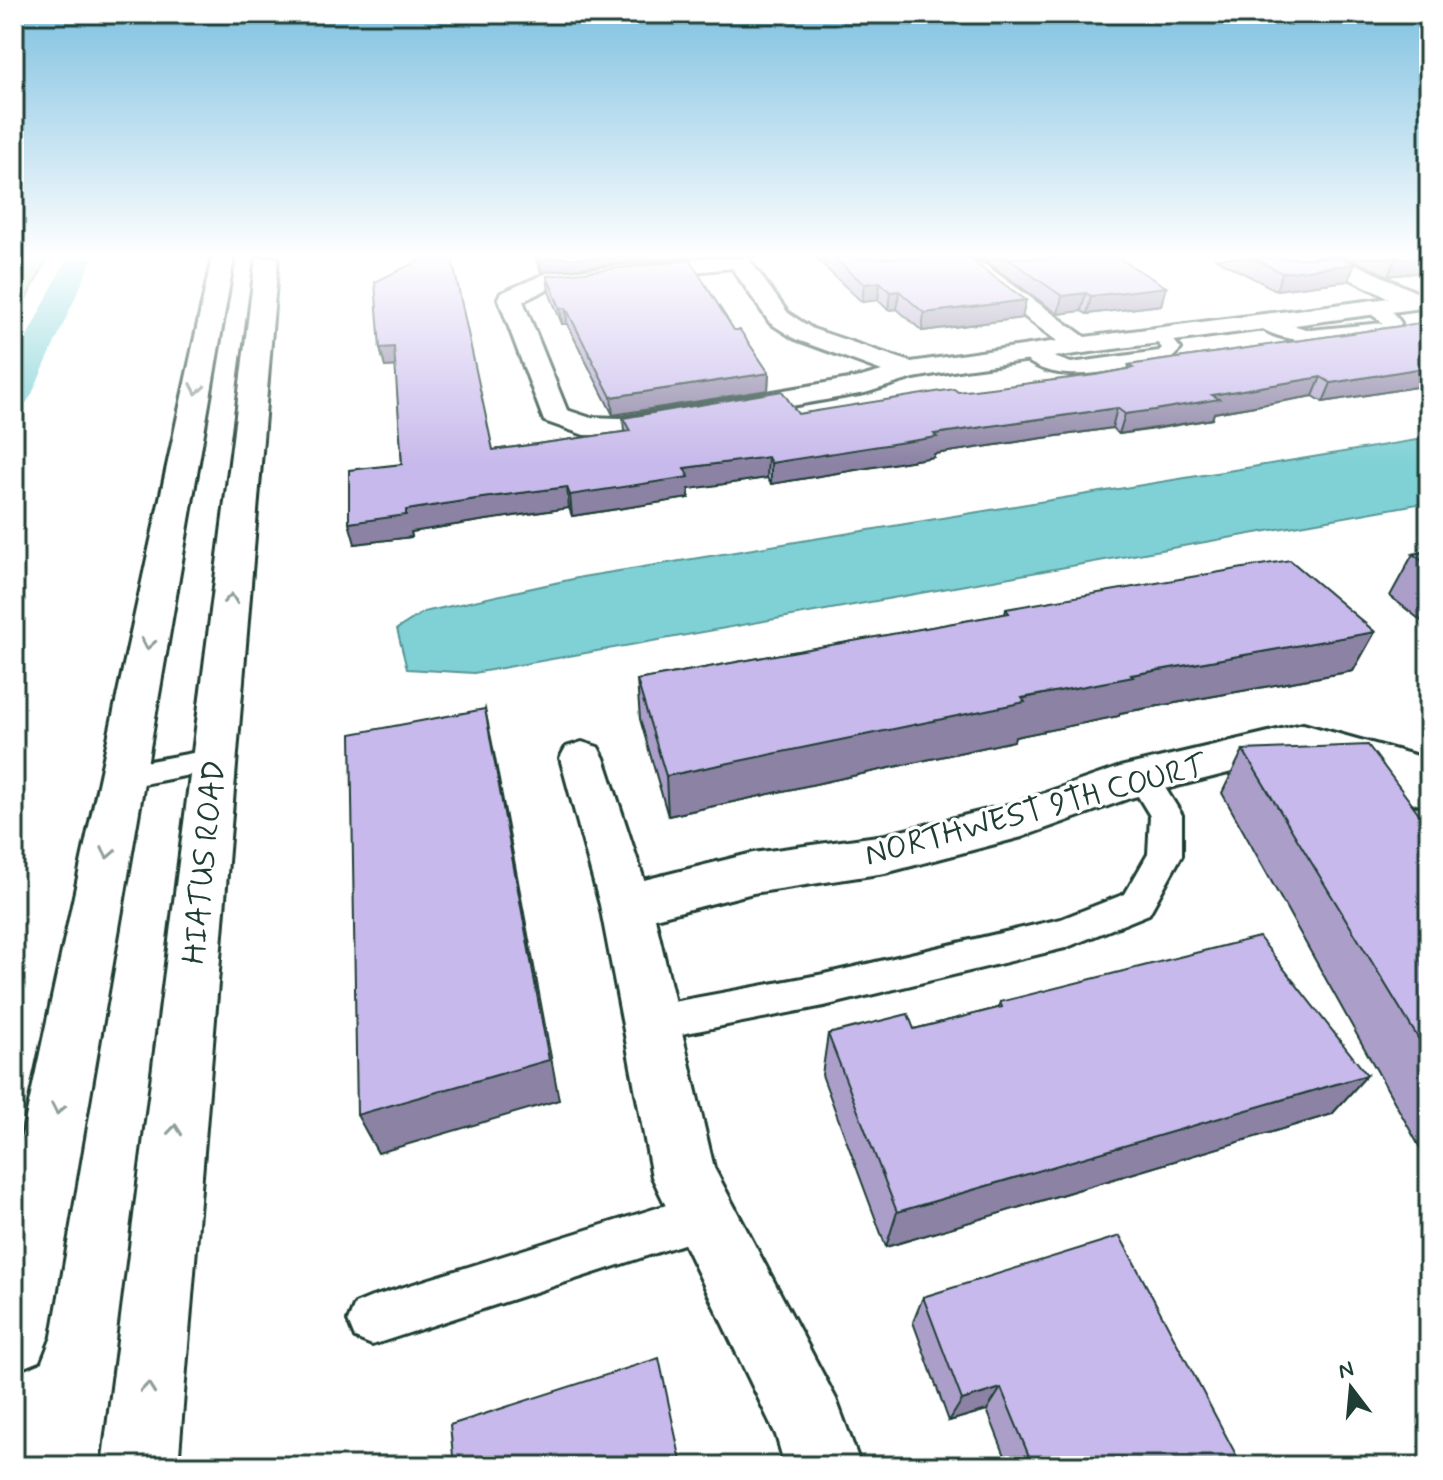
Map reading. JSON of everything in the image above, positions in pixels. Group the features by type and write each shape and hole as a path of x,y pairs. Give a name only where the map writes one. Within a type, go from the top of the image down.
{"street":[{"path":"14,1336 210,327"},
{"name":"HIATUS ROAD","path":"140,1466 260,327"},
{"path":"521,327 554,415 584,426 620,427 865,385 909,371 1223,327"},
{"path":"793,327 804,334 909,371"},
{"path":"1055,327 1080,346"},
{"name":"NORTHWEST 9TH COURT","path":"626,905 753,873 885,854 1022,819 1143,778 1303,739 1402,767 1425,784"},
{"path":"582,758 626,905 684,1177 810,1425 823,1466"}],"lane":[{"path":"1028,353 1054,366 1071,369 1164,356 1172,349 1160,335"},
{"path":"123,777 214,760"},
{"path":"651,1023 824,990 1065,933 1137,904 1165,855 1166,815 1143,778"},
{"path":"372,1321 705,1215"}],"water":[{"path":"1429,438 1429,502 474,673 407,669 397,629 424,612 582,577"}],"building":[{"path":"378,327 467,327 493,450 630,431 623,418 782,391 798,414 954,389 958,392 1095,375 1133,368 1129,365 1394,327 1429,327 1429,367 1331,383 1321,377 1212,395 1219,399 1155,410 1125,414 1117,408 934,434 937,437 771,463 768,457 684,468 689,477 570,495 567,487 482,498 406,510 406,515 349,523 349,470 402,464 394,347 380,348"},
{"path":"576,327 732,327 740,330 769,373 611,397"},
{"path":"1429,551 1429,566 1413,554"},
{"path":"1290,560 1375,632 1131,675 1133,677 1022,698 1025,702 666,776 637,680 1009,613 1006,609"},
{"path":"485,709 549,1060 357,1115 351,734"},
{"path":"1368,745 1429,827 1429,1056 1243,750"},
{"path":"1259,937 1367,1075 897,1212 828,1034 908,1014 914,1029 1002,1007 1000,1002"},
{"path":"1120,1236 1242,1466 1033,1466 1001,1388 962,1400 923,1297"},
{"path":"659,1358 682,1466 454,1466 450,1425"}],"waterway":[{"path":"14,396 47,327"}]}
